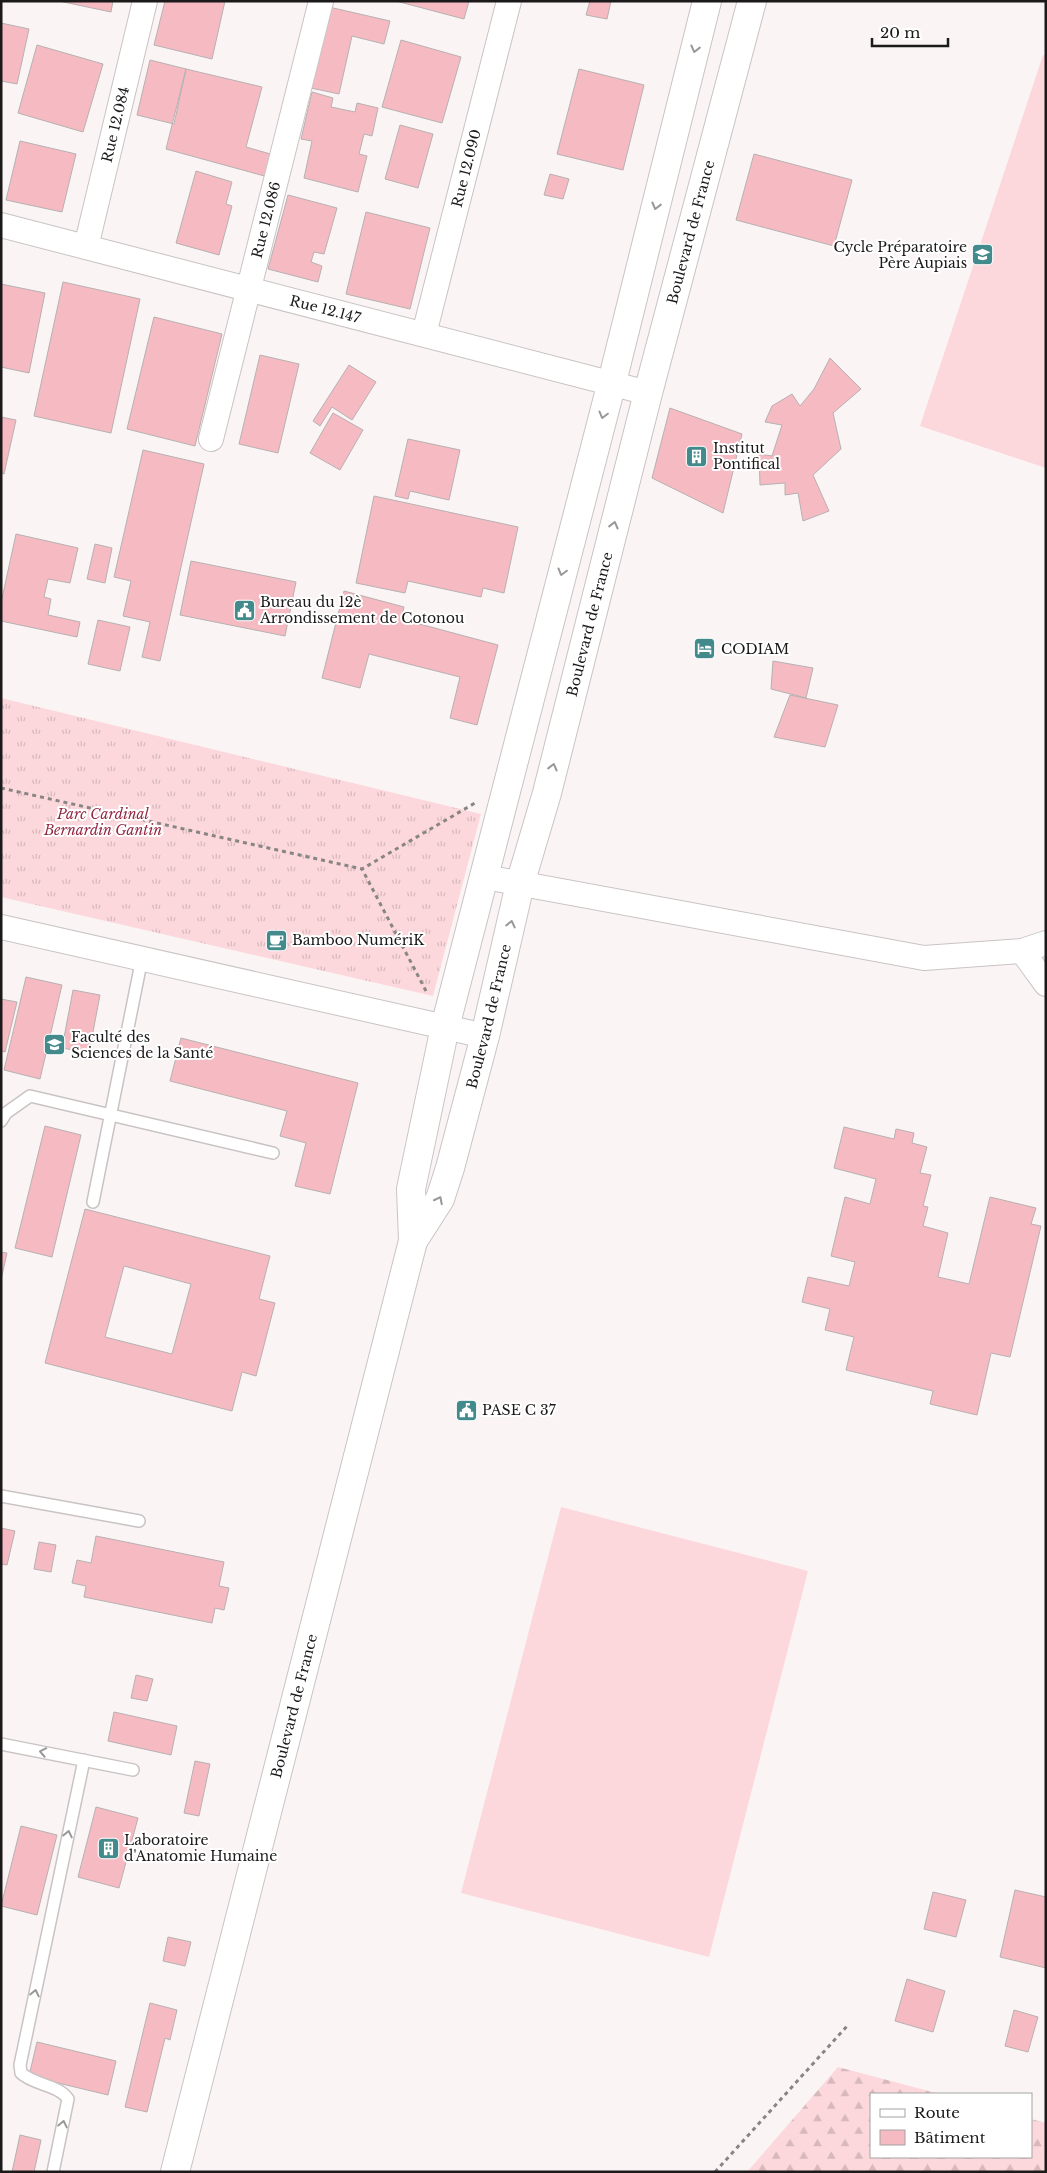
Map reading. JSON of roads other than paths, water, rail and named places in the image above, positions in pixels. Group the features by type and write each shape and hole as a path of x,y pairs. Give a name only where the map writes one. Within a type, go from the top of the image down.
{"street":[{"name":"Rue 12.084","path":"86,247 145,1"},
{"name":"Rue 12.086","path":"211,439 320,1"},
{"name":"Rue 12.090","path":"424,334 509,1"},
{"name":"Boulevard de France","path":"175,2172 413,1241 411,1189 445,1027 612,382 707,1"},
{"name":"Boulevard de France","path":"413,1241 440,1199 485,1036 520,884 547,793 648,393 752,1"},
{"name":"Rue 12.147","path":"1,226 612,382 648,393"},
{"path":"485,877 924,958 1022,951 1046,943"},
{"path":"1,927 485,1036"},
{"path":"1022,951 1046,984"}],"lane":[{"path":"94,1202 142,958"},
{"path":"1,1121 6,1113 30,1096 273,1153"},
{"path":"1,1496 139,1521"},
{"path":"1,1744 132,1770"},
{"path":"53,2172 68,2099 64,2093 29,2081 21,2073 20,2065 84,1760"}],"place":[{"name":"Cycle Préparatoire Père Aupiais","path":"983,255"},
{"name":"Institut Pontifical","path":"697,456"},
{"name":"Bureau du 12è Arrondissement de Cotonou","path":"244,610"},
{"name":"CODIAM","path":"705,649"},
{"name":"Bamboo NumériK","path":"276,940"},
{"name":"Faculté des Sciences de la Santé","path":"55,1045"},
{"name":"PASE C 37","path":"466,1410"},
{"name":"Laboratoire d'Anatomie Humaine","path":"108,1848"}],"park label":[{"name":"Parc Cardinal Bernardin Gantin","path":"103,822"}]}
